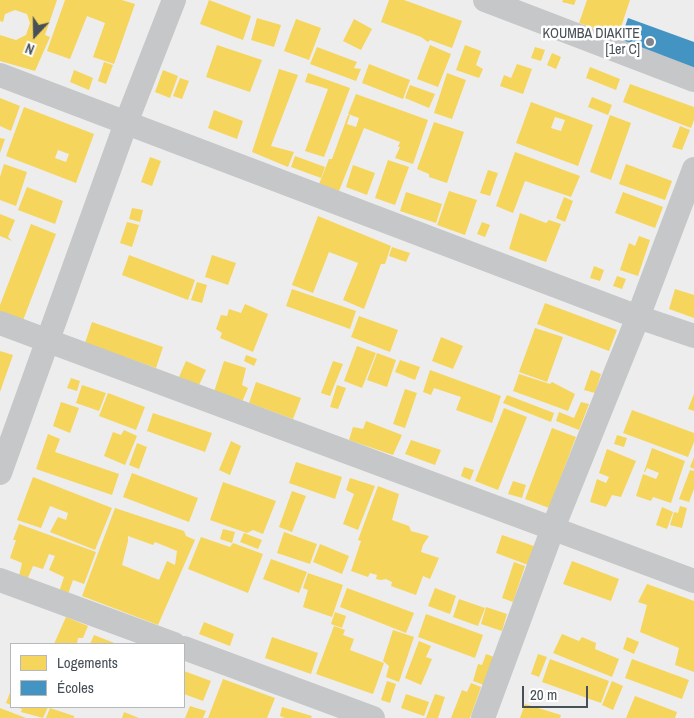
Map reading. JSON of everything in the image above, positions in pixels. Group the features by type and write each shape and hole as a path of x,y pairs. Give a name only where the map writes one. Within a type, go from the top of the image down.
{"street":[{"path":"0,473 126,123 174,0"},
{"path":"485,0 694,80"},
{"path":"0,75 638,317 694,336"},
{"path":"483,718 553,528 638,317 694,169"},
{"path":"0,323 694,581"},
{"path":"0,580 171,643"},
{"path":"185,648 373,718"}],"building: Logements":[{"path":"0,0 57,0 45,35 50,37 35,71 0,61 0,35 16,40 26,35 30,23 27,14 15,10 5,14 3,22 0,21"},
{"path":"65,0 122,0 135,4 114,64 93,57 105,23 87,16 70,59 47,51"},
{"path":"209,0 251,16 243,40 200,24"},
{"path":"389,0 404,0 462,21 452,48 430,40 428,42 421,37 381,22"},
{"path":"563,0 576,0 574,5 562,2"},
{"path":"587,0 630,0 618,36 579,23"},
{"path":"257,18 281,25 274,47 251,40"},
{"path":"296,19 321,28 309,60 284,51"},
{"path":"354,19 372,29 361,50 343,41"},
{"path":"217,45 262,60 250,92 206,77"},
{"path":"430,45 451,54 438,87 417,79"},
{"path":"465,45 481,51 476,65 483,69 479,78 456,70"},
{"path":"317,47 357,62 354,68 361,69 356,81 310,64"},
{"path":"535,47 545,50 541,61 531,58"},
{"path":"552,53 561,57 556,69 547,65"},
{"path":"104,62 113,65 106,84 98,81"},
{"path":"369,64 410,80 403,99 362,83"},
{"path":"517,64 532,69 523,94 500,86 504,75 511,78"},
{"path":"590,67 620,79 616,90 586,78"},
{"path":"279,69 298,75 271,146 294,152 288,167 252,152"},
{"path":"74,70 93,78 89,90 70,82"},
{"path":"163,70 178,76 170,98 155,92"},
{"path":"308,73 350,88 324,157 305,151 328,89 305,82"},
{"path":"447,73 466,80 452,119 434,113"},
{"path":"180,78 189,81 182,99 173,96"},
{"path":"630,84 694,107 694,120 691,128 623,102"},
{"path":"410,85 435,94 429,108 405,98"},
{"path":"356,94 428,120 413,164 395,158 400,142 364,128 339,191 319,184 329,159 332,159 348,115 350,115 347,124 356,127 359,118 348,114"},
{"path":"592,97 612,105 608,115 588,107"},
{"path":"0,98 20,106 11,131 0,126"},
{"path":"531,102 593,125 578,166 516,143","holes":["555,117 565,120 561,131 551,128"]},
{"path":"24,107 94,134 76,183 6,156","holes":["58,150 69,154 66,162 55,158"]},
{"path":"214,110 243,121 237,139 208,128"},
{"path":"610,115 631,123 611,180 590,172"},
{"path":"434,122 464,132 447,183 429,177 429,174 417,169"},
{"path":"680,126 690,130 682,150 672,147"},
{"path":"0,138 5,139 0,153"},
{"path":"515,152 580,176 571,197 525,181 513,213 496,206"},
{"path":"295,156 325,167 321,178 291,167"},
{"path":"150,157 161,161 152,186 141,182"},
{"path":"388,160 409,167 395,205 375,198"},
{"path":"4,164 27,172 16,206 0,200 0,177"},
{"path":"626,164 672,181 665,200 619,184"},
{"path":"353,165 375,173 367,195 346,187"},
{"path":"488,170 498,173 490,196 480,193"},
{"path":"27,187 63,201 55,224 18,210"},
{"path":"449,191 477,200 465,235 437,225"},
{"path":"406,192 442,204 436,223 400,211"},
{"path":"623,192 663,207 655,228 615,213"},
{"path":"564,197 573,201 565,222 556,218"},
{"path":"132,208 143,210 140,222 129,219"},
{"path":"520,213 546,223 549,220 561,224 546,262 509,249"},
{"path":"0,214 15,220 8,237 12,241 0,236"},
{"path":"318,216 391,246 385,264 381,264 364,309 343,300 358,263 329,252 313,293 292,285"},
{"path":"127,222 139,225 132,247 120,243"},
{"path":"482,222 490,225 485,237 477,234"},
{"path":"31,224 56,234 22,323 0,314 0,305"},
{"path":"639,236 650,240 638,276 620,270 629,243 635,246"},
{"path":"392,247 410,253 406,262 389,256"},
{"path":"129,255 195,280 188,300 122,275"},
{"path":"212,255 236,263 228,285 205,277"},
{"path":"594,266 604,270 600,281 590,278"},
{"path":"617,276 626,279 622,289 613,286"},
{"path":"197,282 207,285 202,303 191,300"},
{"path":"292,289 356,311 350,329 286,306"},
{"path":"675,289 694,295 694,318 669,309"},
{"path":"545,303 617,330 609,351 537,324"},
{"path":"245,304 268,314 253,352 220,338 222,333 216,329 221,315 227,316 229,309 241,313"},
{"path":"359,316 398,330 390,352 351,337"},
{"path":"92,322 163,347 156,368 85,343"},
{"path":"535,328 563,337 547,382 519,372"},
{"path":"441,337 463,346 453,369 432,361"},
{"path":"357,346 376,353 362,388 344,381"},
{"path":"0,351 13,355 0,392"},
{"path":"377,353 396,360 387,387 367,380"},
{"path":"246,355 257,359 254,366 244,361"},
{"path":"400,360 420,367 415,380 395,372"},
{"path":"186,361 206,370 199,385 179,377"},
{"path":"224,361 246,368 242,385 248,388 242,402 214,392"},
{"path":"333,361 343,364 330,396 321,393"},
{"path":"430,370 501,396 492,423 456,410 461,397 434,388 431,395 423,392"},
{"path":"591,370 601,374 595,393 584,390"},
{"path":"519,374 550,384 552,382 575,394 568,411 513,391"},
{"path":"71,378 80,381 77,391 67,388"},
{"path":"256,382 301,398 293,419 249,403"},
{"path":"82,385 106,393 99,411 76,403"},
{"path":"337,385 346,388 338,409 330,407"},
{"path":"405,389 417,393 405,428 393,424"},
{"path":"108,393 145,407 136,430 99,416"},
{"path":"694,394 694,411 688,409"},
{"path":"507,395 554,413 551,422 503,403"},
{"path":"61,402 79,408 70,433 53,426"},
{"path":"581,402 589,404 579,430 556,421 559,412 574,418"},
{"path":"504,408 527,417 498,490 475,481"},
{"path":"632,410 694,433 694,442 688,457 623,433"},
{"path":"153,413 212,433 205,452 147,431"},
{"path":"366,421 402,435 393,455 349,440 353,427 363,429"},
{"path":"552,428 576,437 549,508 525,499"},
{"path":"124,430 137,436 125,465 104,456 113,432 121,435"},
{"path":"48,434 60,439 55,452 119,474 112,495 36,469"},
{"path":"617,435 627,438 624,447 614,444"},
{"path":"411,440 441,450 435,465 405,454"},
{"path":"231,441 241,446 230,475 219,470"},
{"path":"137,443 147,447 139,469 129,465"},
{"path":"652,448 685,461 671,503 653,497 651,501 636,496 643,474 656,479 659,473 647,468 644,472"},
{"path":"607,449 636,461 621,497 612,495 606,507 590,502 597,479 606,483 609,477 599,473"},
{"path":"694,457 694,469 690,467"},
{"path":"296,462 342,477 335,499 289,483"},
{"path":"464,467 474,470 470,480 461,476"},
{"path":"690,470 694,471 694,489 689,502 679,499"},
{"path":"132,473 198,498 189,522 123,497"},
{"path":"33,477 112,508 95,550 50,532 58,517 66,520 68,513 50,506 41,528 17,520"},
{"path":"350,478 375,486 358,530 343,524 354,494 346,490"},
{"path":"513,481 526,485 522,498 508,494"},
{"path":"223,482 276,501 263,534 253,530 247,533 210,520"},
{"path":"378,486 399,494 392,520 409,526 411,531 429,536 421,552 439,558 430,579 423,576 416,595 391,586 392,582 386,579 376,579 377,575 370,573 368,577 351,571 361,541 358,540"},
{"path":"292,491 306,496 292,532 279,527"},
{"path":"680,506 687,508 682,528 670,525 674,512 678,513"},
{"path":"662,507 673,512 667,529 656,525"},
{"path":"115,508 184,531 186,536 195,540 158,625 82,596","holes":["128,536 153,545 155,542 177,551 175,565 167,561 159,580 122,565"]},
{"path":"19,524 96,552 84,584 73,580 68,594 59,592 64,577 49,570 55,556 49,554 43,569 33,566 27,580 19,576 22,563 10,558 16,540 13,540"},
{"path":"223,529 235,532 232,543 220,539"},
{"path":"284,532 317,544 310,564 277,553"},
{"path":"244,533 262,540 258,549 240,542"},
{"path":"502,535 534,546 528,565 496,553"},
{"path":"201,537 230,547 233,543 263,554 248,593 188,569"},
{"path":"320,544 349,556 342,574 313,562"},
{"path":"271,559 307,572 299,593 263,579"},
{"path":"572,561 619,579 611,601 563,584"},
{"path":"514,562 525,566 513,602 502,598"},
{"path":"308,573 343,585 332,617 303,607 308,590 303,588"},
{"path":"647,584 694,601 694,672 675,665 679,648 640,632 647,605 638,602"},
{"path":"347,588 414,613 406,633 340,607"},
{"path":"435,588 456,596 450,614 428,606"},
{"path":"459,599 485,608 478,626 453,617"},
{"path":"486,607 507,614 502,631 481,624"},
{"path":"335,612 346,616 342,628 331,624"},
{"path":"426,614 483,635 475,658 418,637"},
{"path":"66,617 88,626 83,638 78,638 77,643 54,643"},
{"path":"204,622 234,634 230,646 199,634"},
{"path":"334,626 345,630 343,635 354,639 350,650 384,663 373,694 316,674"},
{"path":"393,630 414,637 399,682 386,677 389,666 383,661"},
{"path":"562,634 579,641 582,637 596,643 595,649 619,659 612,677 553,653"},
{"path":"94,635 114,643 90,643"},
{"path":"272,637 318,653 311,674 265,658"},
{"path":"627,637 639,642 634,654 623,649"},
{"path":"419,641 431,646 426,657 432,659 421,685 405,678"},
{"path":"486,654 494,657 484,685 473,681 478,664 482,665"},
{"path":"538,654 547,657 539,677 531,674"},
{"path":"550,659 609,681 601,703 542,682"},
{"path":"632,659 689,680 682,699 625,678"},
{"path":"185,671 211,681 203,701 185,694"},
{"path":"223,679 275,698 267,718 208,718"},
{"path":"387,681 396,684 390,703 381,700"},
{"path":"612,681 623,686 613,710 602,705"},
{"path":"471,683 481,687 470,718 451,718 462,690 467,692"},
{"path":"10,693 10,705 6,703"},
{"path":"406,694 429,702 424,716 401,708"},
{"path":"435,694 445,697 438,718 426,718"},
{"path":"635,696 677,712 675,718 626,718"},
{"path":"525,704 561,715 560,718 520,718"},
{"path":"190,706 206,711 203,718 185,718"},
{"path":"282,707 312,716 311,718 285,718 280,716"},
{"path":"0,708 26,718 0,718"},
{"path":"19,708 48,708 43,718 21,712 22,709"},
{"path":"50,708 74,716 74,718 46,718"},
{"path":"124,712 139,718 122,718"}],"building: Écoles":[{"path":"628,18 694,42 694,69 620,41"}],"place":[{"name":"KOUMBA DIAKITE [1er C]","path":"650,42"}]}
